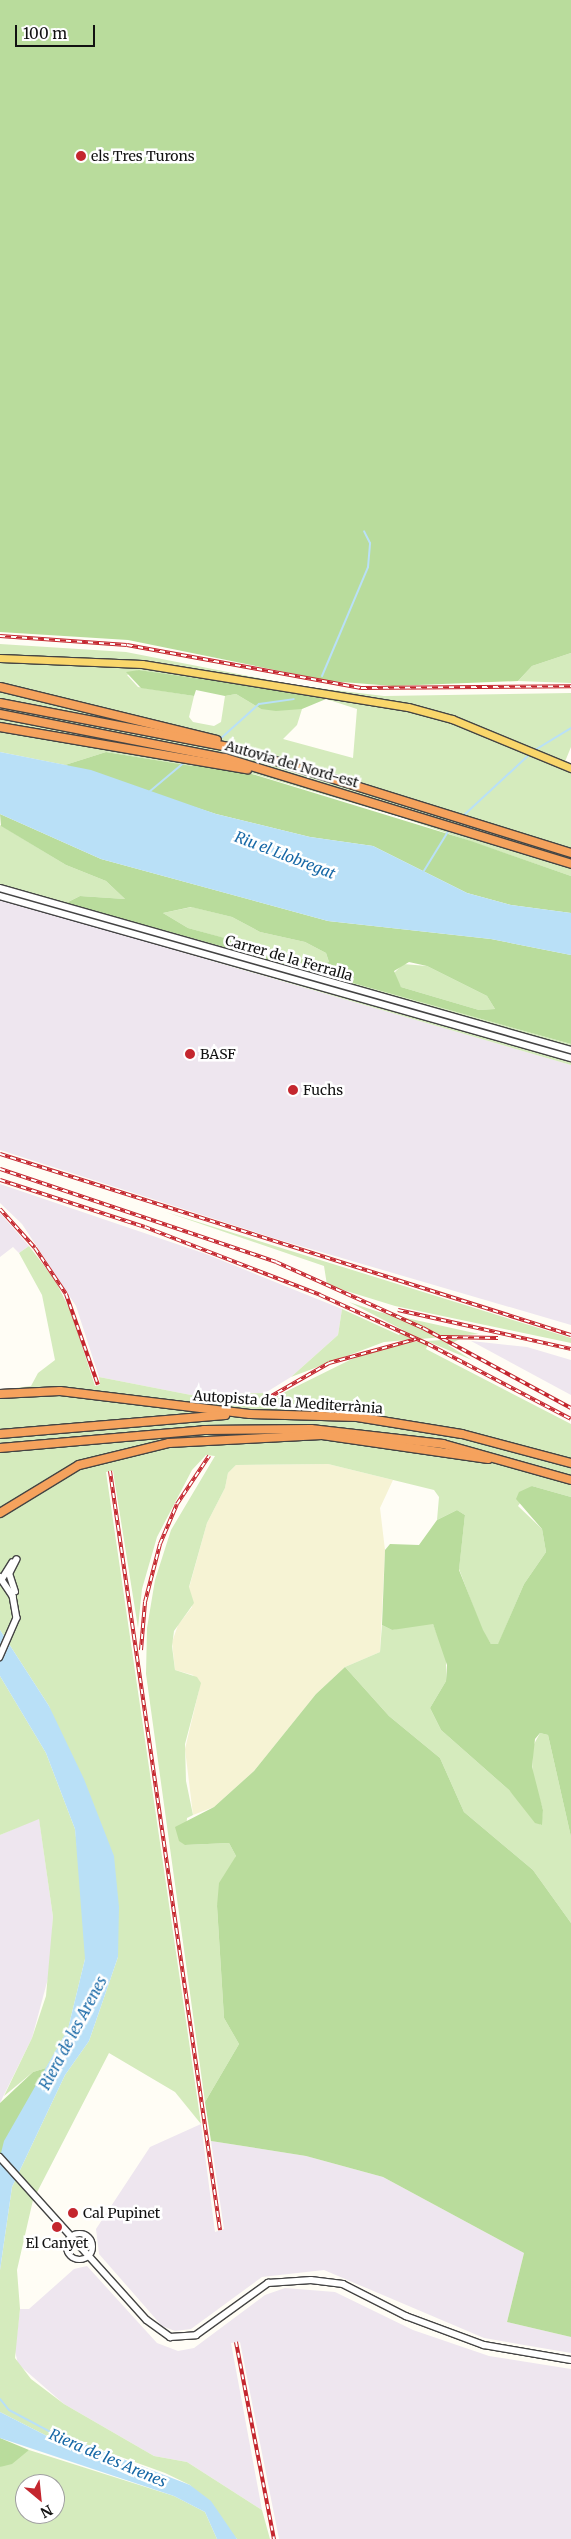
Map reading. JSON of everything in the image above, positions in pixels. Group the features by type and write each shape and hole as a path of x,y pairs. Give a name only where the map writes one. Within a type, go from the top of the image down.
{"highway":[{"path":"0,687 203,738"},
{"path":"0,703 203,738"},
{"name":"Autovia del Nord-est","path":"0,714 209,754 446,824 571,864"},
{"path":"0,727 281,774"},
{"name":"Autovia del Nord-est","path":"203,738 391,795 571,853"},
{"name":"Autopista de la Mediterrània","path":"0,1394 49,1391 250,1414 357,1417 416,1425 571,1463"},
{"path":"0,1434 250,1414"},
{"path":"0,1448 204,1430 293,1428 416,1439 571,1480"},
{"path":"0,1513 43,1484 92,1460 198,1440 344,1437 519,1465"}],"main road":[{"path":"0,658 142,664 398,706 452,720 571,768"}],"street":[{"name":"Carrer de la Ferralla","path":"0,888 571,1050"},
{"name":"Carrer de la Ferralla","path":"0,896 571,1058"},
{"path":"0,1568 8,1566 16,1560 9,1574 17,1607 15,1630 0,1656"},
{"path":"8,1566 1,1578 17,1607"},
{"path":"0,2157 152,2325 175,2338 196,2335 268,2283 311,2280 350,2287 406,2316 484,2345 571,2360"},
{"path":"89,2235 94,2244 88,2256 75,2261 69,2256 66,2250 72,2238 89,2235"}],"shaded area":[{"path":"0,899 571,1065 571,1325 280,1240 0,1150"},
{"path":"0,1184 206,1254 342,1309 338,1335 291,1377 265,1393 191,1395 99,1377 76,1306 22,1224 0,1203"},
{"path":"0,1213 29,1246 19,1253 13,1247 0,1257"},
{"path":"471,1341 527,1347 571,1360 571,1395"},
{"path":"328,1464 393,1480 380,1508 385,1550 380,1652 345,1667 316,1694 254,1771 214,1807 193,1815 185,1749 199,1690 193,1675 175,1670 172,1642 178,1625 192,1607 189,1588 207,1523 225,1488 228,1473 236,1465"},
{"path":"39,1818 53,1917 50,1971 32,2038 0,2103 0,1835"},
{"path":"201,2124 215,2232 224,2229 211,2141 306,2156 383,2177 524,2253 507,2322 571,2337 571,2353 484,2338 324,2270 262,2277 191,2329 175,2331 162,2326 99,2254 96,2229 150,2147"},
{"path":"87,2266 157,2343 178,2351 194,2348 265,2295 285,2288 335,2292 413,2330 489,2356 571,2369 571,2539 279,2539 240,2342 231,2343 262,2510 187,2462 154,2456 64,2404 18,2364 15,2351 20,2309 29,2309 74,2269"}],"green space":[{"path":"0,0 571,0 571,653 532,666 518,681 393,686 329,681 128,640 0,632"},
{"path":"0,644 126,652 300,686 384,696 571,693 571,747 562,769 571,773 571,876 400,817 213,762 192,766 106,752 65,765 0,752","holes":["139,670 326,699 357,709 353,758 283,739 297,725 302,709 261,709 236,694 225,696 221,722 214,726 193,722 189,717 194,696 138,687 127,675"]},
{"path":"571,653 571,683 518,681 532,666"},
{"path":"139,670 326,699 302,709 276,711 261,709 236,694 225,696 196,690 194,696 141,688 126,672"},
{"path":"106,752 192,766 213,762 471,841 571,876 571,913 511,905 467,893 373,846 310,837 216,814 65,765"},
{"path":"0,814 101,859 328,921 491,939 571,955 571,1044 66,903 80,896 125,899 106,881 66,865 1,826","holes":["191,907 232,917 260,932 305,942 326,953 329,962 320,964 188,928 163,913","409,962 427,966 487,996 495,1009 479,1010 401,987 394,971"]},
{"path":"0,825 66,865 106,881 125,899 80,896 66,903 571,1044 571,1065 0,899"},
{"path":"192,907 232,917 260,932 305,942 326,953 329,962 317,964 188,928 163,913"},
{"path":"403,964 427,966 487,996 495,1009 479,1010 401,987 393,974"},
{"path":"166,1212 571,1338 571,1343 395,1306 327,1285 324,1266"},
{"path":"29,1246 55,1280 71,1312 95,1386 100,1385 99,1377 191,1395 265,1393 269,1400 364,1353 409,1342 460,1339 448,1345 472,1360 429,1342 426,1349 571,1424 571,1497 532,1486 518,1506 542,1529 546,1552 524,1584 498,1645 491,1644 482,1630 459,1569 465,1515 457,1510 437,1520 439,1497 434,1490 328,1464 236,1465 228,1473 225,1488 207,1523 189,1587 194,1603 174,1631 172,1646 175,1670 197,1677 201,1683 185,1744 186,1781 193,1815 187,1818 185,1845 229,1843 236,1856 217,1906 224,2018 239,2044 205,2102 146,1674 147,1628 155,1580 171,1530 215,1456 206,1455 192,1470 157,1537 142,1589 138,1628 113,1471 106,1472 201,2124 175,2092 109,2053 33,2200 17,2270 20,2309 15,2358 31,2379 64,2404 154,2456 187,2462 262,2510 270,2539 237,2539 190,2485 165,2473 66,2437 47,2436 0,2412 0,2270 12,2187 65,2075 89,2041 118,1957 49,1706 0,1630 0,1390 31,1386 38,1373 55,1360 42,1295 19,1253"},
{"path":"349,1302 379,1312 479,1334 384,1342 291,1377 338,1335 342,1309 399,1335 403,1330"},
{"path":"532,1486 571,1497 571,1837 548,1735 540,1733 535,1739 532,1767 543,1810 542,1825 535,1823 509,1790 441,1730 430,1708 446,1681 447,1665 433,1624 392,1630 382,1625 385,1550 390,1544 419,1545 437,1520 457,1510 465,1515 459,1570 483,1630 491,1644 498,1644 524,1584 546,1552 542,1529 516,1499 519,1492"},
{"path":"425,1622 433,1624 446,1657 446,1681 430,1708 441,1730 509,1790 541,1825 543,1810 532,1774 533,1746 540,1733 548,1735 571,1837 571,1923 533,1870 464,1812 440,1758 389,1716 345,1667 380,1652 382,1625 392,1630"},
{"path":"345,1667 389,1716 440,1758 464,1812 533,1870 571,1923 571,2337 507,2322 524,2253 383,2177 306,2156 211,2141 205,2102 239,2044 224,2018 217,1906 219,1883 236,1856 229,1843 185,1845 179,1841 175,1827 214,1807 254,1771 316,1694"},
{"path":"0,1676 46,1753 75,1829 85,1916 85,1959 68,2029 46,2068 33,2072 4,2096 32,2038 46,1996 53,1917 39,1819 0,1835"},
{"path":"46,2068 0,2157 0,2103 33,2072"},
{"path":"0,2438 29,2450 12,2464 0,2467"},
{"path":"29,2450 174,2496 205,2512 217,2539 0,2539 0,2467"}],"water":[{"name":"Riu el Llobregat","path":"0,752 91,770 216,814 310,837 373,846 467,893 511,905 571,913 571,955 491,939 328,921 101,859 0,814"},
{"path":"0,1630 49,1706 84,1779 114,1856 119,1907 118,1957 89,2041 65,2075 12,2187 0,2270 0,2157 4,2141 68,2029 85,1959 75,1829 46,1753 0,1676"},
{"path":"0,2412 47,2436 66,2437 190,2485 211,2501 237,2539 217,2539 205,2512 174,2496 0,2438"}],"waterway":[{"path":"322,676 368,567 370,543 364,531"},
{"path":"219,740 259,704 294,699"},
{"path":"535,750 571,728"},
{"path":"463,816 531,753"},
{"path":"149,792 186,761"},
{"path":"422,874 449,830"},
{"name":"Riera de les Arenes","path":"0,2399 9,2410 60,2437"}],"railway":[{"path":"0,636 127,645 361,688 571,686"},
{"path":"0,1154 571,1335"},
{"path":"0,1169 276,1262 423,1328 571,1408"},
{"path":"0,1180 145,1227 320,1295 428,1344 571,1419"},
{"path":"0,1209 35,1248 66,1294 98,1385"},
{"path":"398,1310 571,1349"},
{"path":"441,1337 498,1338"},
{"path":"268,1398 329,1363 416,1339"},
{"path":"141,1650 145,1602 160,1544 177,1504 209,1456"},
{"path":"110,1471 220,2230"},
{"path":"236,2342 274,2539"}],"place":[{"name":"els Tres Turons","path":"81,156"},
{"name":"BASF","path":"190,1054"},
{"name":"Fuchs","path":"293,1090"},
{"name":"Cal Pupinet","path":"73,2213"},
{"name":"El Canyet","path":"57,2227"}]}
